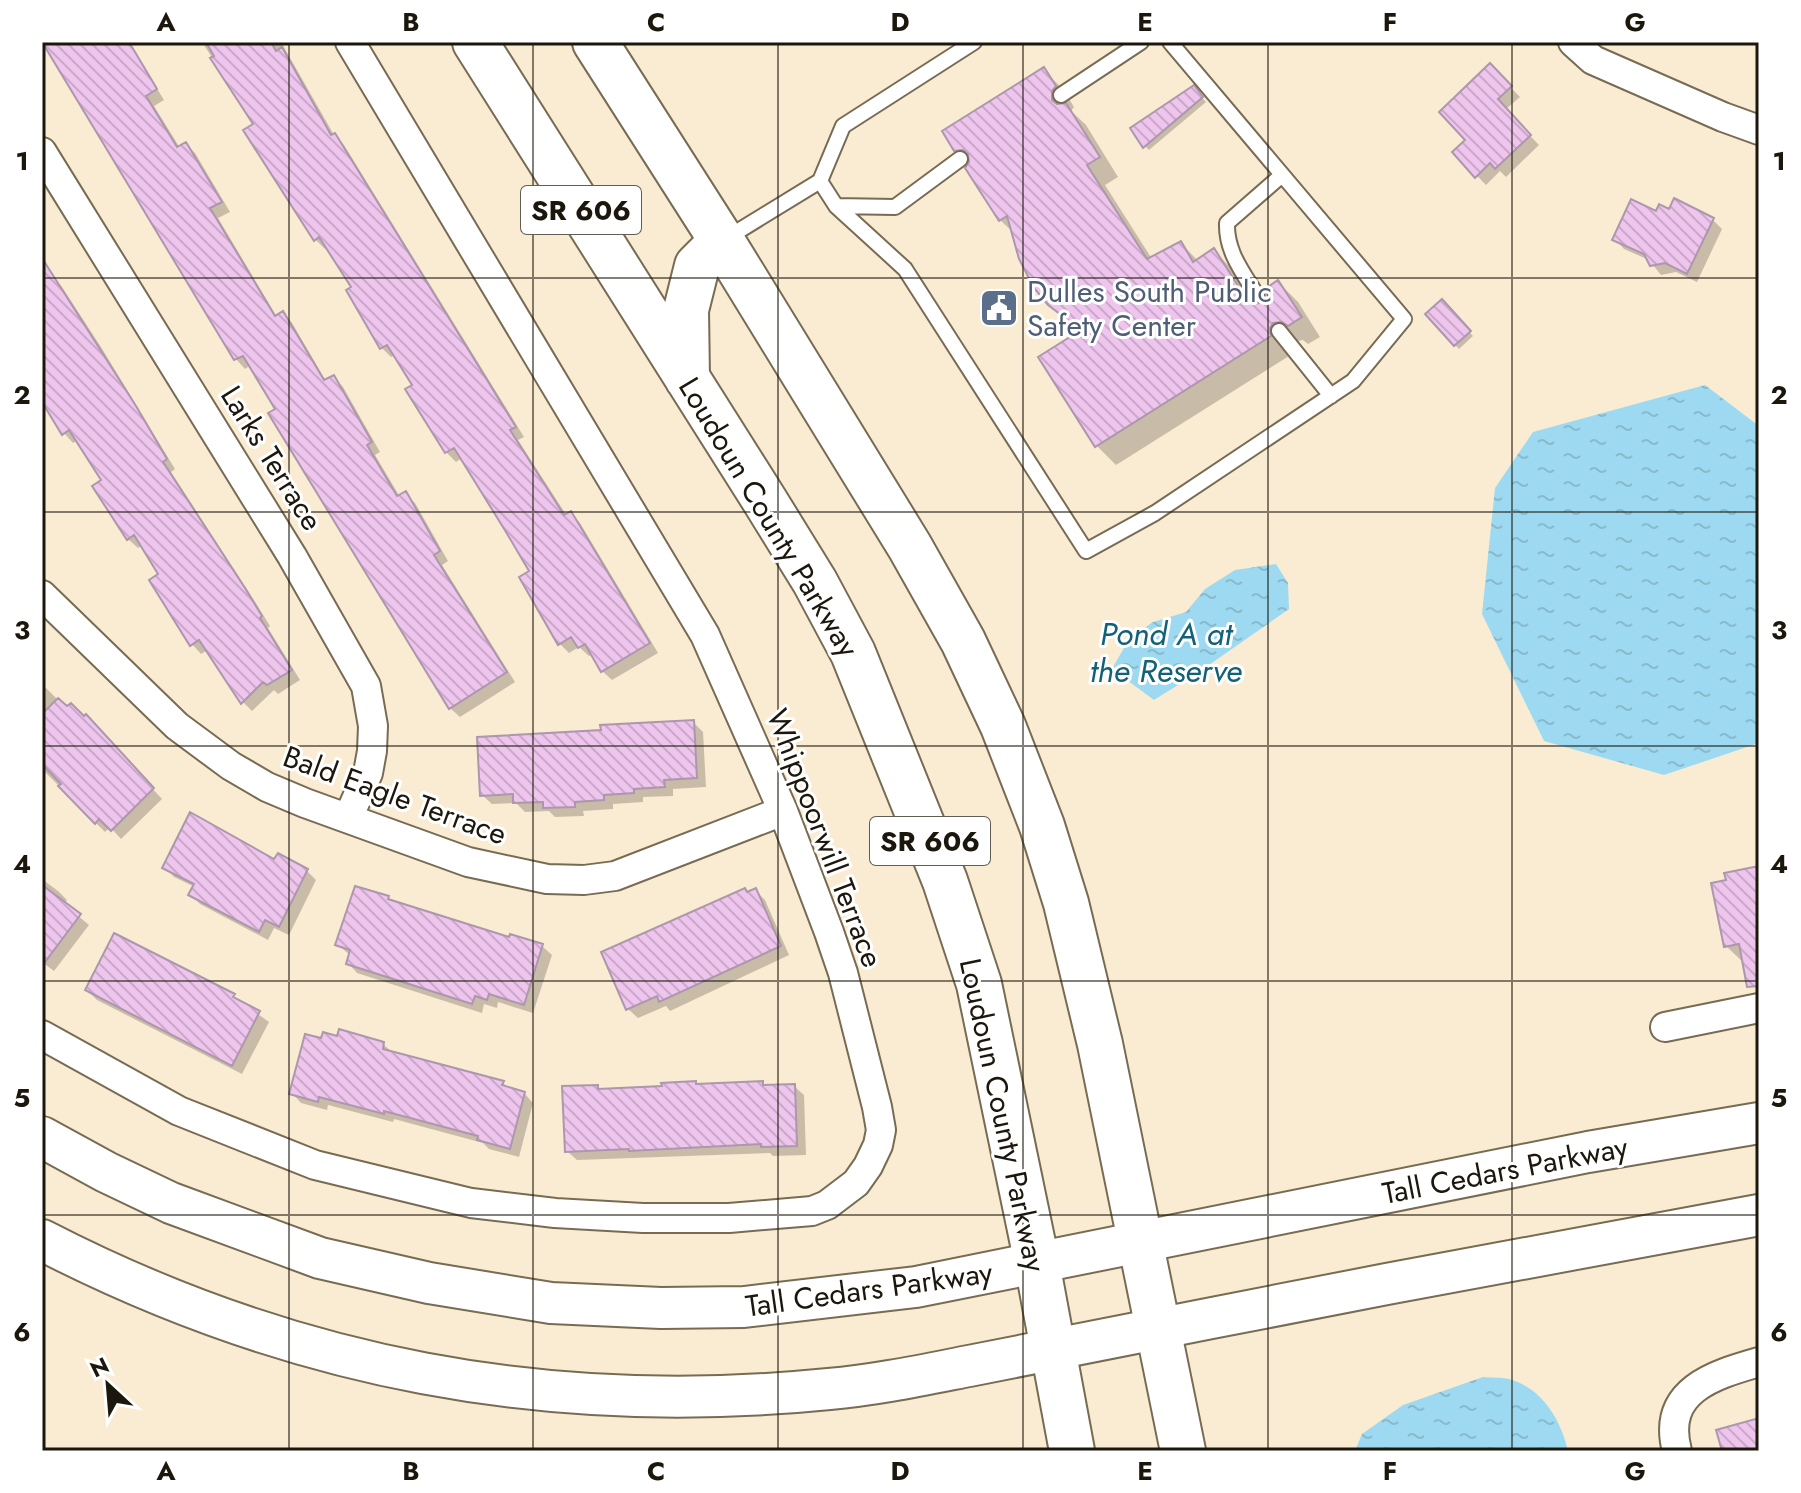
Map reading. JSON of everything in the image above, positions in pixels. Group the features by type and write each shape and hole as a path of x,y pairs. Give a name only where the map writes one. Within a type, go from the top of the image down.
{"main road":[{"name":"Loudoun County Parkway","path":"475,42 815,582 853,653 945,881 979,984 1072,1451"},
{"name":"SR 606","path":"595,42 722,241 922,567 963,641 1003,726 1042,826 1066,903 1100,1044 1183,1451"},
{"path":"687,378 686,310 693,280 697,266 722,241"},
{"name":"Tall Cedars Parkway","path":"42,1137 171,1203 320,1258 429,1283 551,1303 661,1308 744,1307 916,1287 1588,1152 1759,1123"},
{"path":"42,1240 111,1276 202,1313 313,1348 423,1373 521,1390 629,1397 721,1397 833,1389 1052,1351 1468,1268 1759,1215"}],"street":[{"name":"Whippoorwill Terrace","path":"42,1035 179,1111 315,1165 471,1203 555,1213 643,1218 729,1218 812,1211 827,1205 856,1183 878,1145 881,1130 877,1107 843,973 815,890 705,635 350,42"},
{"path":"1573,42 1593,60 1759,130"},
{"name":"Larks Terrace","path":"42,152 292,556 361,676 370,703 372,751 368,773 348,818"},
{"name":"Bald Eagle Terrace","path":"42,595 177,726 231,766 267,787 443,854 505,872 547,879 584,880 615,876 783,811"},
{"path":"1665,1027 1759,1008"},
{"path":"1677,1451 1675,1421 1683,1401 1696,1386 1713,1375 1759,1362"}],"lane":[{"path":"722,241 820,181 843,126 974,42"},
{"path":"1061,95 1141,42"},
{"path":"820,181 836,206 905,269 1086,551 1155,513 1353,381 1404,319 1170,42"},
{"path":"836,206 895,207 960,159"},
{"path":"1256,294 1232,255 1227,239 1227,223 1282,175"},
{"path":"1279,331 1331,396"}],"water":[{"path":"1705,385 1759,426 1759,743 1664,775 1544,741 1482,614 1495,488 1533,432"},
{"name":"Pond A at the Reserve","path":"1276,564 1288,583 1289,609 1199,672 1154,700 1112,669 1129,639 1153,622 1186,612 1205,589 1235,570"},
{"path":"1483,1377 1509,1379 1531,1390 1555,1417 1568,1451 1355,1451 1362,1434 1403,1405"}],"building":[{"path":"42,42 129,42 157,89 146,96 177,147 186,142 222,202 210,208 275,316 283,311 324,380 334,375 372,442 367,445 397,496 406,491 440,551 434,555 507,672 449,709 268,413 275,409 243,356 234,360"},
{"path":"206,42 271,42 276,51 282,47 331,135 335,133 516,427 510,430 564,515 571,511 650,643 601,672 585,644 578,648 571,637 558,645 519,577 529,571 506,532 454,448 445,453 405,389 412,385 387,345 380,349 346,290 351,287 319,237 314,241 243,130 253,124 210,58 214,56"},
{"path":"1490,63 1512,86 1498,99 1531,135 1495,169 1490,163 1475,178 1452,152 1465,140 1439,112"},
{"path":"1044,67 1056,86 1052,91 1052,100 1057,104 1066,103 1100,157 1087,165 1147,259 1181,241 1193,262 1214,248 1247,300 1256,304 1262,302 1265,289 1278,280 1302,317 1288,326 1282,322 1273,323 1271,336 1095,447 1038,357 1081,330 1048,305 1034,288 1019,259 1007,216 999,221 965,168 969,162 968,154 963,150 954,151 942,131"},
{"path":"1194,85 1203,97 1143,148 1130,128"},
{"path":"1674,198 1714,218 1687,274 1665,263 1650,266 1644,254 1612,240 1631,199 1656,211 1659,204 1669,209"},
{"path":"42,258 136,406 167,459 163,462 245,588 292,670 267,685 263,682 241,704 199,640 190,646 149,580 158,574 134,535 127,540 92,486 101,480 69,430 62,435 42,402"},
{"path":"1442,299 1471,331 1454,346 1425,314"},
{"path":"58,698 67,706 71,703 84,716 86,714 154,788 111,831 99,819 95,824 58,786 61,784 42,764 42,714"},
{"path":"694,720 697,778 664,780 665,787 604,795 604,800 575,802 575,807 543,808 543,802 513,803 513,794 480,796 477,737 601,730 600,725"},
{"path":"190,812 274,859 278,853 308,869 279,927 265,920 259,932 188,895 194,884 162,868"},
{"path":"1759,866 1759,986 1747,987 1739,944 1724,947 1711,883 1726,880 1724,873"},
{"path":"42,885 81,914 42,966"},
{"path":"355,886 509,937 510,934 543,944 524,1005 489,994 487,1000 475,996 472,1004 346,964 350,950 335,945"},
{"path":"745,888 747,892 756,888 781,946 659,1002 657,996 626,1010 601,952"},
{"path":"114,933 235,994 233,997 260,1011 232,1066 85,990"},
{"path":"339,1029 384,1042 383,1049 504,1081 502,1085 525,1092 510,1149 477,1140 478,1136 384,1111 384,1114 319,1097 318,1102 289,1094 305,1034 321,1038 323,1032 337,1036"},
{"path":"696,1081 696,1084 763,1081 763,1085 795,1084 797,1146 761,1147 761,1144 565,1152 562,1086 598,1085 598,1089"},
{"path":"1759,1418 1759,1451 1722,1451 1716,1430"}],"place":[{"name":"Dulles South Public Safety Center","path":"999,308"}]}
